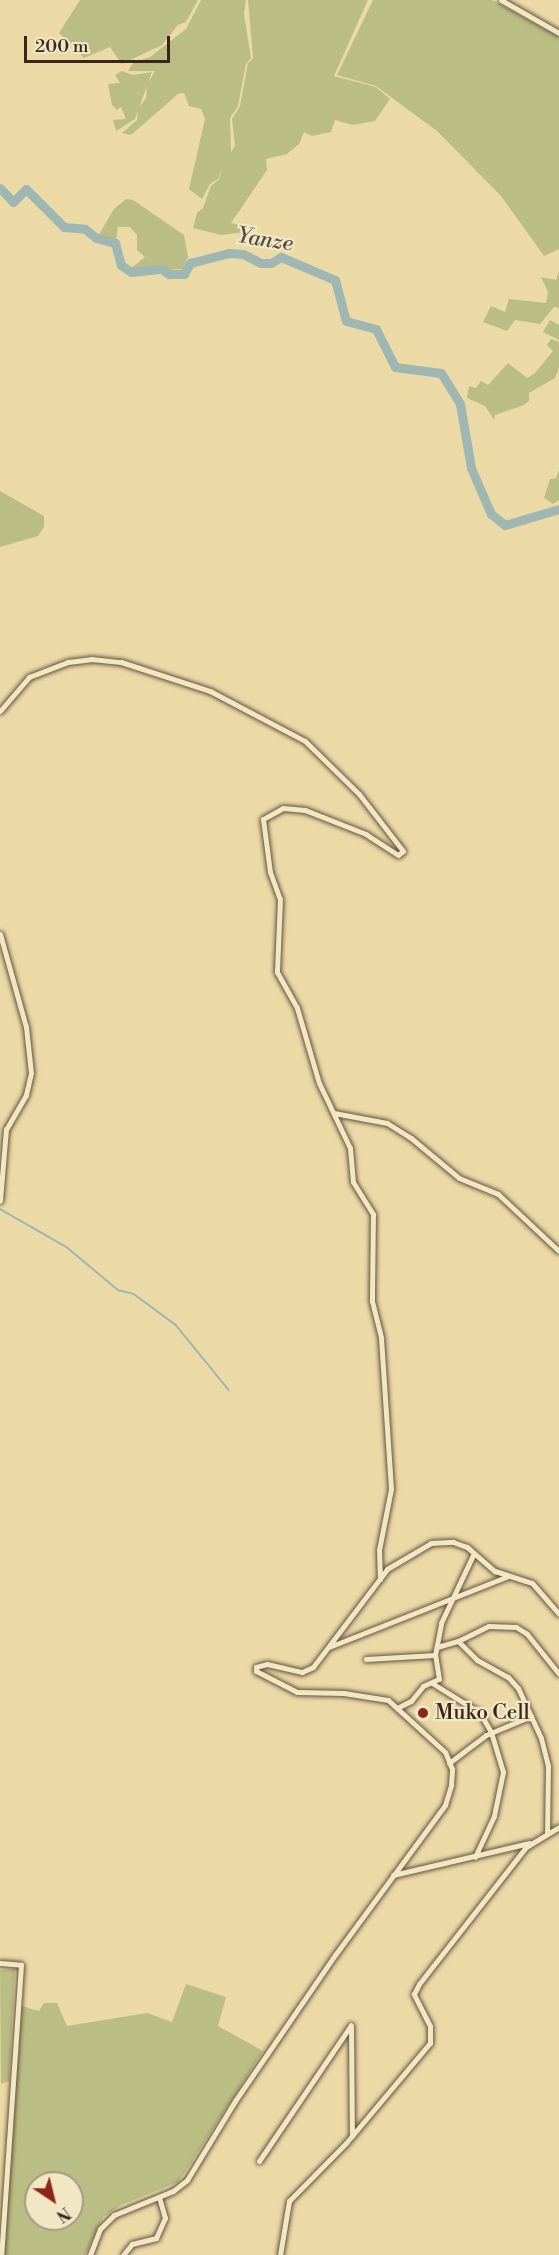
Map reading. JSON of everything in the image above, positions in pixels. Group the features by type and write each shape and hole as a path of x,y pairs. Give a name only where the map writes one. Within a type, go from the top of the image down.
{"street":[{"path":"501,0 559,33"},
{"path":"0,711 29,677 45,670 91,658 121,662 210,691 304,741 359,794 400,846 400,855 366,834 305,810 283,808 263,819 270,873 280,899 277,972 297,1008 319,1083 350,1148 353,1182 373,1214 372,1301 381,1338 391,1489 379,1550 380,1578"},
{"path":"0,934 26,1027 31,1073 26,1095 6,1129 0,1201"},
{"path":"334,1113 387,1123 459,1178 498,1194 559,1251"},
{"path":"90,2255 100,2229 114,2215 159,2197 187,2180 235,2101 445,1804 452,1785 449,1763 434,1740 383,1698 297,1692 256,1671 256,1667 267,1664 302,1672 313,1667 380,1578 401,1558 431,1543 453,1542 474,1552 495,1571 532,1583 559,1614"},
{"path":"397,1708 411,1701 423,1686 432,1683 440,1675 435,1655 448,1603 474,1552"},
{"path":"327,1648 448,1603 508,1576"},
{"path":"437,1647 458,1641 489,1626 516,1627 527,1634 559,1674"},
{"path":"458,1641 477,1660 508,1677 531,1716 548,1766 547,1834"},
{"path":"366,1659 435,1655"},
{"path":"432,1683 466,1701 480,1713 491,1732 504,1772 502,1790 476,1857"},
{"path":"449,1763 491,1732 531,1716"},
{"path":"393,1875 531,1842 559,1827"},
{"path":"280,2255 286,2205 352,2136 430,2043 430,2026 414,1995 416,1989 531,1842"},
{"path":"0,1963 21,1965 1,2255"},
{"path":"259,2161 351,2025 352,2136"},
{"path":"123,2255 132,2244 156,2238 165,2218 159,2197"}],"green space":[{"path":"80,0 198,0 186,22 178,25 162,45 122,64 110,47 84,58 59,33"},
{"path":"201,0 246,0 244,14 251,58 246,64 238,106 230,118 231,152 235,146 232,119 240,106 248,63 253,58 248,0 368,0 334,76 376,87 390,99 375,121 353,125 335,120 331,132 312,136 304,132 299,144 287,154 266,159 267,170 231,223 241,225 246,232 221,235 193,228 197,213 203,208 211,186 219,179 223,166 218,179 210,184 202,199 189,189 205,119 201,109 189,106 184,93 178,94 131,135 122,133 137,120 138,109 146,98 147,84 155,71 128,71 133,63 150,57 186,29"},
{"path":"373,0 492,0 559,37 559,249 544,256 501,196 437,131 376,86 337,75"},
{"path":"122,71 133,75 152,72 135,119 116,131 113,120 126,119 121,107 117,110 112,105 108,84 120,83 115,75"},
{"path":"126,199 133,200 184,235 188,257 183,269 169,270 162,265 130,269 145,257 137,250 137,235 130,227 118,227 116,240 98,236 114,209"},
{"path":"559,270 559,308 554,307 540,324 515,320 507,331 483,322 491,306 505,312 509,299 546,303 548,292 541,277 556,280"},
{"path":"550,320 559,325 559,340 543,332"},
{"path":"551,339 559,342 559,368 555,378 529,393 529,401 524,405 495,415 494,420 485,406 467,398 469,386 476,388 481,381 488,385 508,363 527,378 534,374 553,351 547,345"},
{"path":"559,470 559,500 553,504 544,498 550,479 556,478"},
{"path":"0,491 44,516 44,527 38,536 0,547"},
{"path":"15,1969 9,2081 1,2084 0,1970"},
{"path":"186,1984 226,1997 218,2026 263,2051 178,2182 121,2205 103,2217 85,2255 4,2255 21,2006 39,2011 44,2003 57,2003 67,2026 147,2013 172,2022"}],"waterway":[{"name":"Yanze","path":"0,188 13,202 26,189 64,227 85,229 96,238 115,243 121,265 131,272 162,269 169,274 184,274 190,263 229,253 243,254 261,263 271,263 281,257 335,280 346,321 376,329 395,367 441,373 460,404 471,468 491,514 505,525 559,509"},
{"path":"0,1209 68,1248 118,1290 134,1294 176,1325 229,1390"}],"place":[{"name":"Muko Cell","path":"423,1713"}]}
